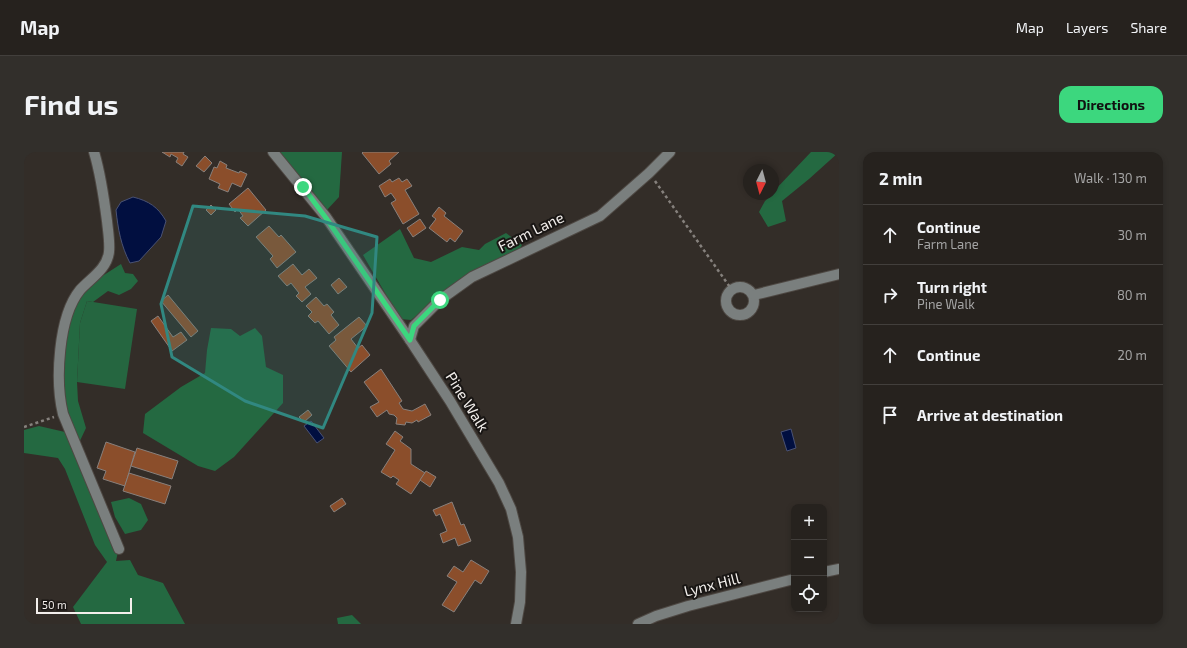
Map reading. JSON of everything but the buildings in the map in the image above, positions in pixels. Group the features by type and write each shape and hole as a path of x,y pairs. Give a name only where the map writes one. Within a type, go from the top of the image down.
{"street":[{"path":"94,152 99,170 108,233 109,252 106,263 101,270 80,290 72,303 67,316 59,363 59,400 62,414 119,549"},
{"name":"Pine Walk","path":"273,152 326,218 410,340 450,401 499,483 511,509 518,536 521,572 520,602 516,624"},
{"name":"Farm Lane","path":"410,340 414,326 440,300 472,277 600,216 649,173 670,152"},
{"path":"754,295 839,274"},
{"path":"736,287 747,289 754,295 753,308 746,313 739,314 730,309 727,305 728,294 736,287"},
{"path":"827,571 839,569"},
{"name":"Lynx Hill","path":"638,624 656,616 688,606 791,581"}],"path":[{"path":"649,173 732,290"},
{"path":"24,427 62,414"}],"highlighted area":[{"path":"193,206 305,216 377,237 372,313 323,428 245,401 172,357 161,304"}],"green space":[{"path":"278,152 342,152 339,197 326,211"},
{"path":"811,152 839,152 782,201 786,221 768,227 759,212 766,200 779,200 779,186"},
{"path":"400,229 414,258 431,262 462,247 479,250 485,244 506,233 522,245 518,253 452,288 411,320 400,319 363,255"},
{"path":"121,264 125,273 133,274 138,281 131,289 119,295 108,291 93,302 87,301 80,323 77,382 78,401 86,428 78,445 120,542 116,561 130,560 138,575 163,583 185,624 81,624 73,607 107,562 95,545 65,469 58,458 24,453 24,430 39,426 65,432 71,421 64,402 64,350 70,317 81,293 93,282"},
{"path":"87,301 137,309 125,389 77,382 80,323"},
{"path":"211,328 231,329 240,336 255,328 262,336 266,367 283,375 283,403 234,457 215,471 198,466 143,433 145,414 181,387 205,373"},
{"path":"129,498 141,504 148,520 141,530 125,534 115,517 111,502"},
{"path":"352,615 361,624 338,624 337,618"}],"shaded area":[{"path":"133,197 144,200 152,205 160,212 166,221 161,237 139,261 130,263 120,237 116,210 121,202"},
{"path":"311,421 324,438 317,443 304,426"},
{"path":"791,429 796,448 787,451 781,432"}],"route":[{"path":"303,187 410,340 414,326 440,300"}]}
